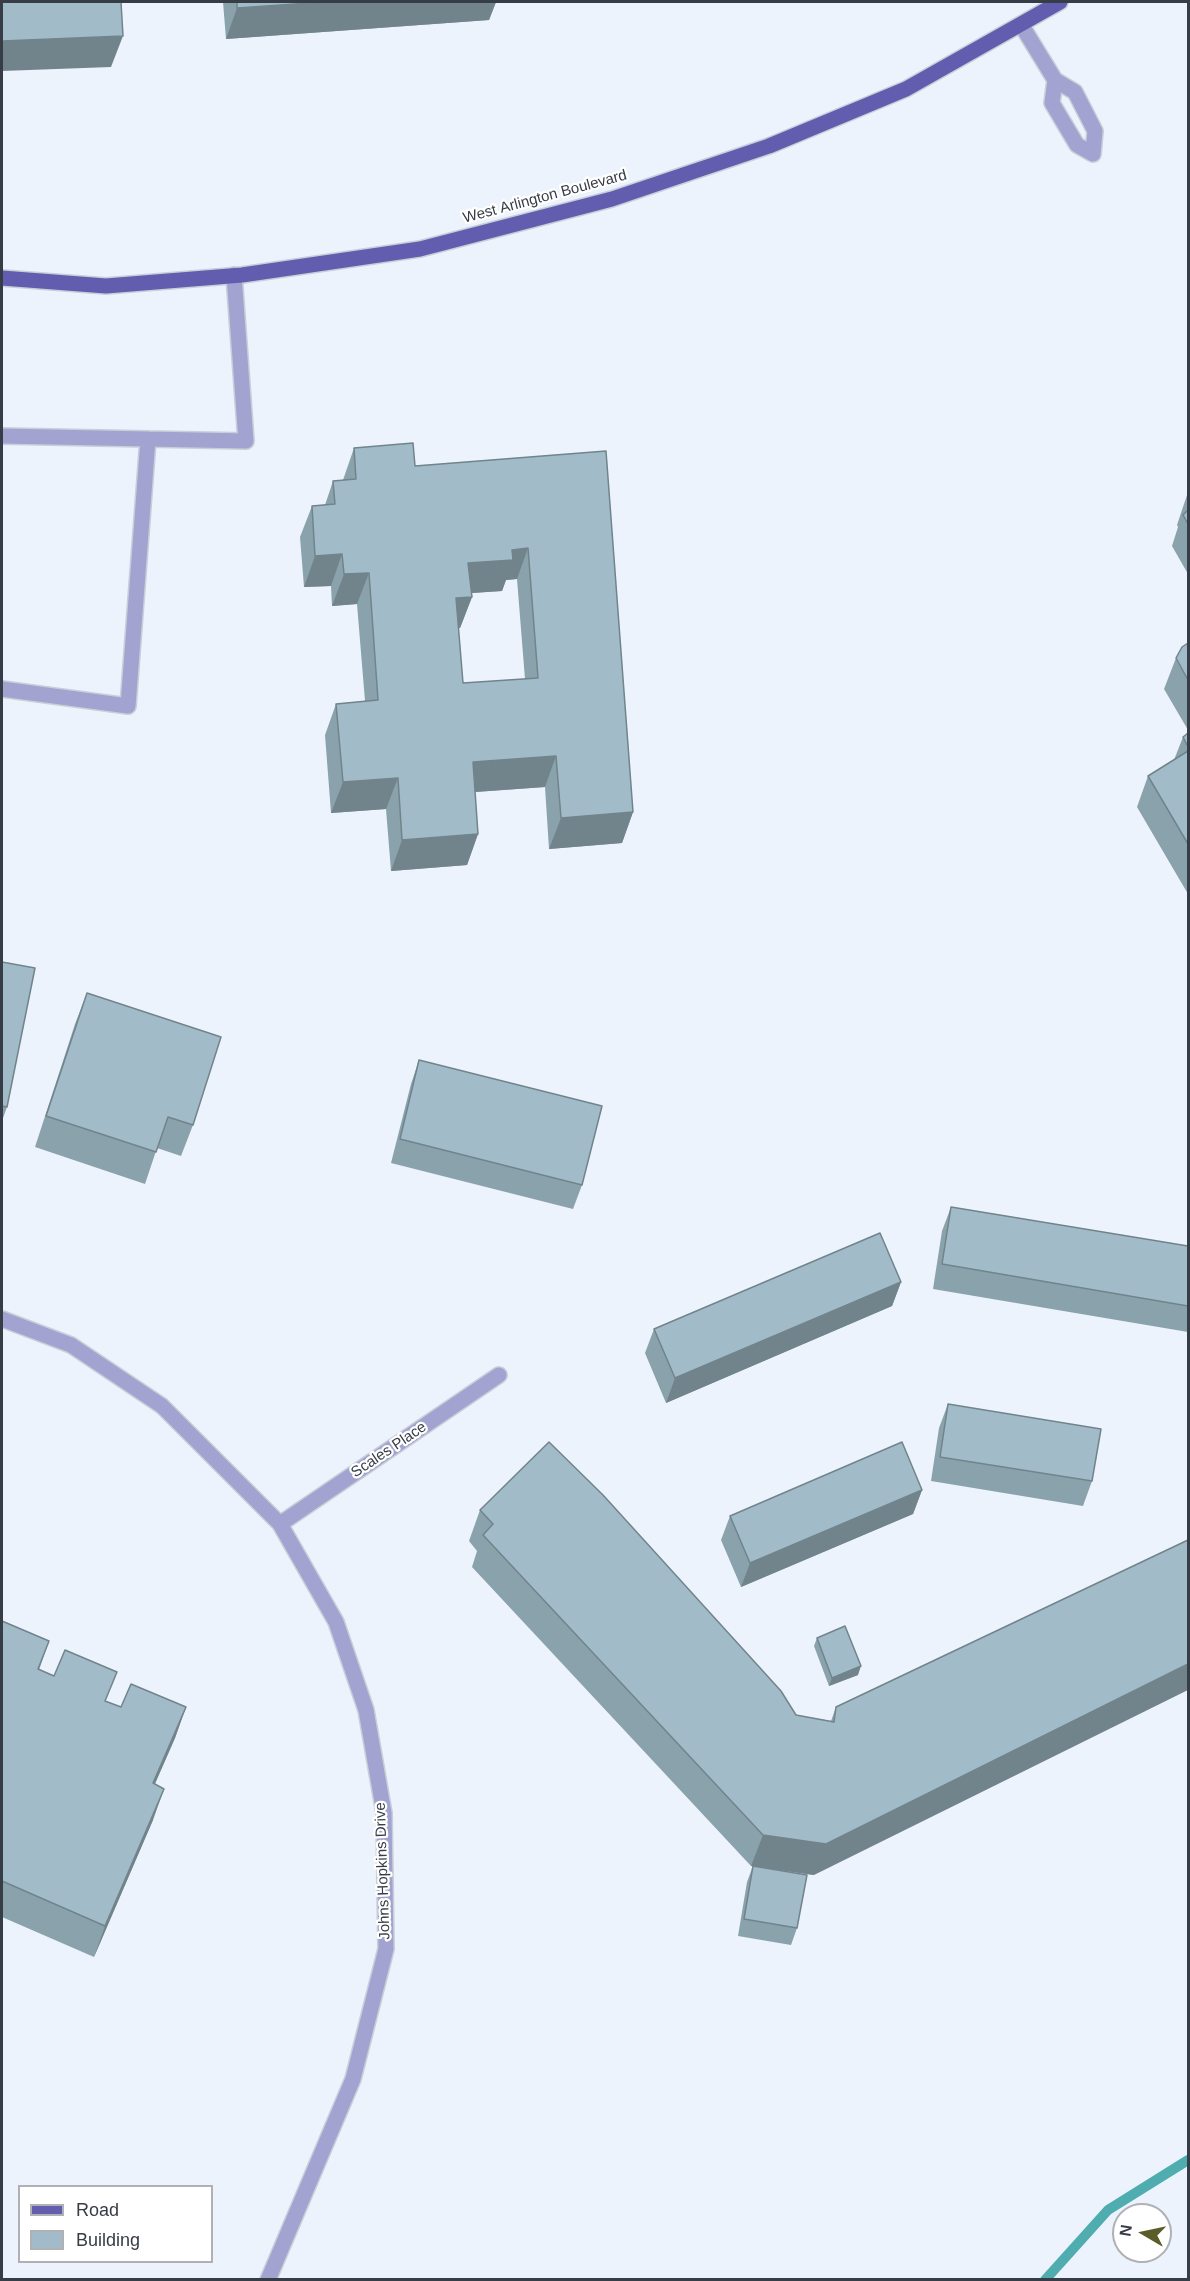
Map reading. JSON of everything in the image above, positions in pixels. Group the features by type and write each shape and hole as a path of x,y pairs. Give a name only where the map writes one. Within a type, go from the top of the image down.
{"main road":[{"name":"West Arlington Boulevard","path":"2,278 106,286 234,275 420,249 612,199 769,146 906,89 1022,26 1060,2"}],"street":[{"path":"1022,26 1055,80"},
{"path":"2,436 246,441 234,275"},
{"path":"2,689 128,706 148,439"},
{"name":"Johns Hopkins Drive","path":"2,1319 71,1345 162,1406 280,1524 336,1622 366,1710 384,1813 386,1949 353,2079 268,2280"},
{"name":"Scales Place","path":"280,1524 498,1375"}],"building":[{"path":"2,2 121,2 123,36 2,41"},
{"path":"237,2 324,2 237,8"},
{"path":"413,443 415,466 606,451 633,812 561,818 556,756 473,762 478,834 402,840 398,778 343,782 336,704 378,700 369,573 344,574 342,554 315,556 312,506 335,504 333,481 356,479 354,448","holes":["528,548 538,678 463,683 456,598 472,597 468,563 513,560 512,550"]},
{"path":"1188,510 1188,524 1183,515"},
{"path":"1188,643 1188,680 1176,658 1182,647"},
{"path":"1188,733 1188,747 1183,737"},
{"path":"1188,751 1188,844 1148,776"},
{"path":"2,962 35,968 7,1107 2,1106"},
{"path":"87,993 221,1037 193,1125 168,1117 156,1152 46,1116"},
{"path":"419,1060 602,1106 582,1185 400,1139"},
{"path":"951,1207 1188,1246 1188,1306 942,1264"},
{"path":"880,1233 901,1282 675,1378 654,1329"},
{"path":"948,1404 1101,1429 1092,1481 940,1457"},
{"path":"549,1442 603,1495 781,1691 796,1715 834,1722 836,1707 1188,1540 1188,1664 826,1844 763,1835 483,1535 493,1524 480,1510"},
{"path":"902,1442 922,1490 750,1563 730,1516"},
{"path":"2,1621 49,1641 38,1669 54,1676 65,1650 117,1672 105,1701 121,1707 131,1684 186,1707 153,1783 164,1789 105,1926 2,1881"},
{"path":"845,1626 861,1666 832,1678 817,1638"},
{"path":"753,1866 807,1875 797,1928 744,1919"}],"waterway":[{"path":"1045,2280 1108,2210 1188,2160"}]}
